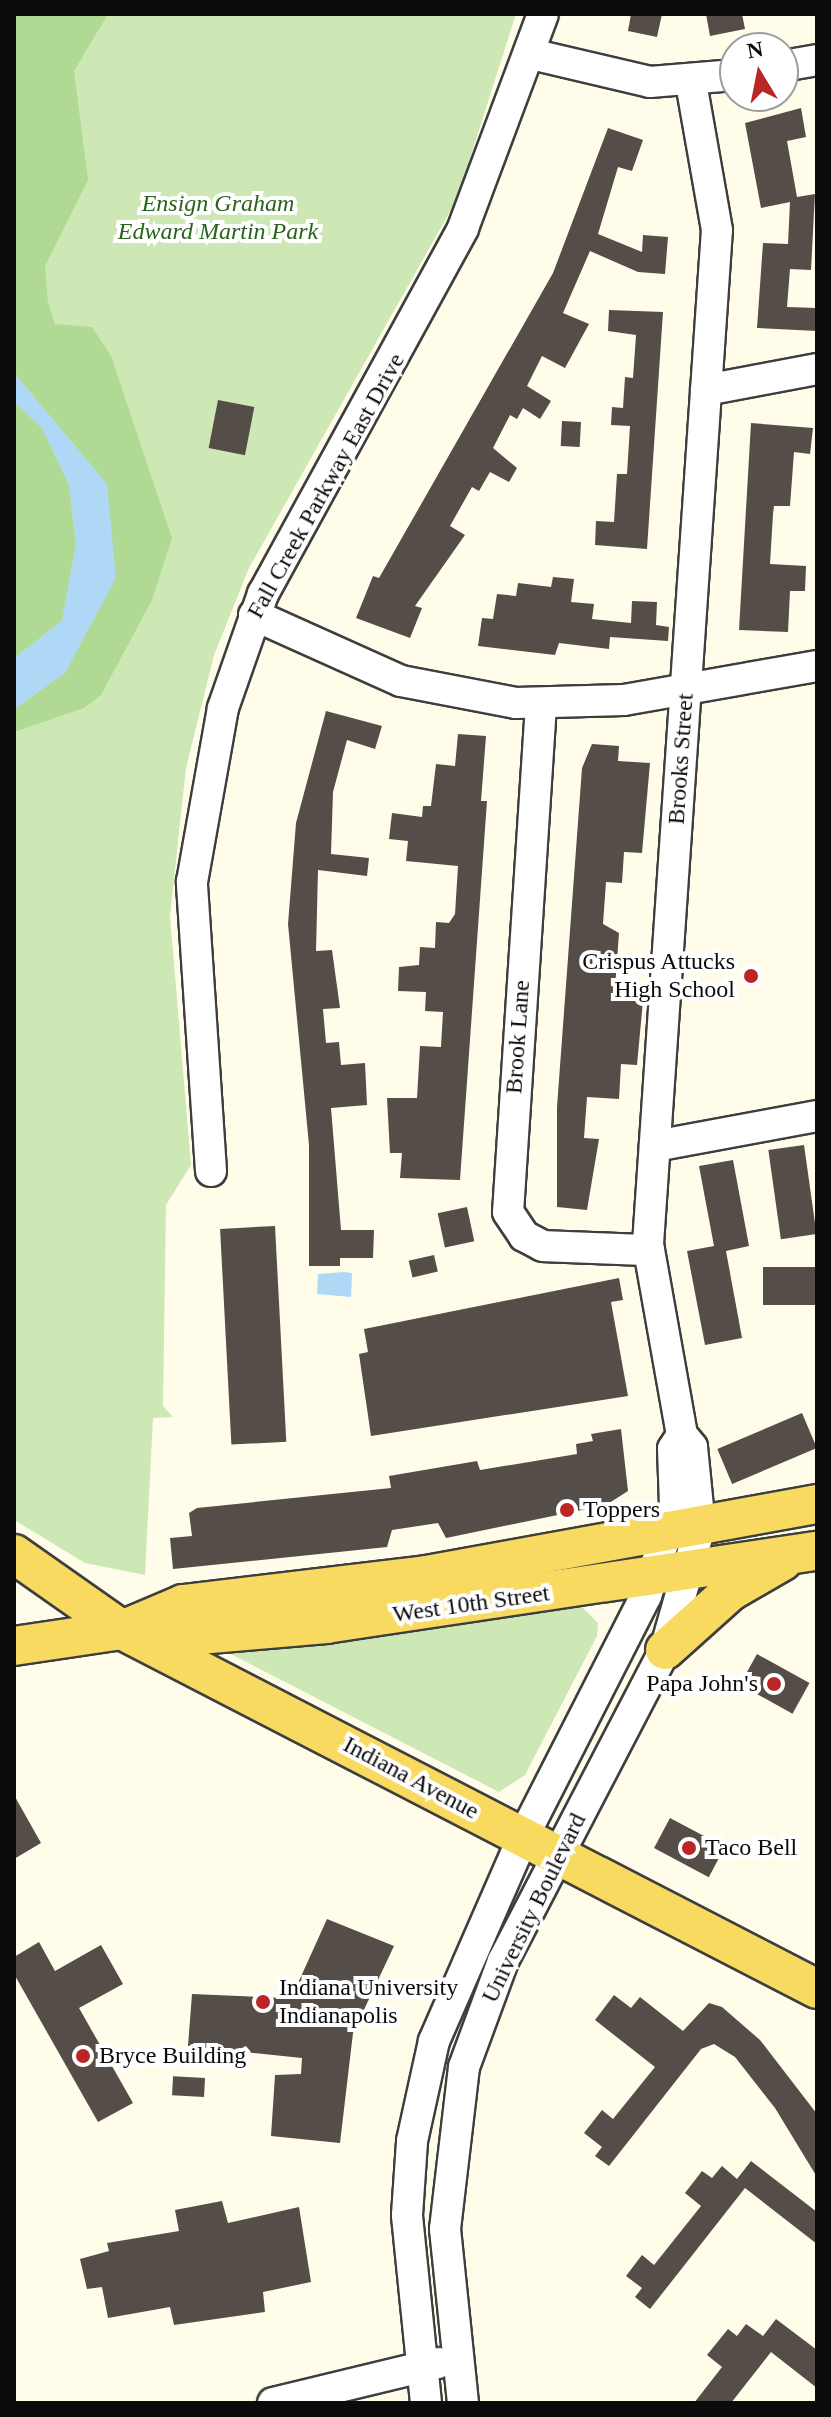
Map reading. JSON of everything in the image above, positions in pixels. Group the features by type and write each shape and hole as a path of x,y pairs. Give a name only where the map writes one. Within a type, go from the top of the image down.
{"main road":[{"name":"West 10th Street","path":"122,1630 183,1604 426,1575 684,1531 817,1504"},
{"name":"Indiana Avenue","path":"14,1554 122,1630 817,1989"},
{"name":"West 10th Street","path":"14,1646 122,1630 187,1636 326,1624 690,1567 803,1554"},
{"path":"665,1650 731,1591 803,1554"}],"street":[{"name":"Fall Creek Parkway East Drive","path":"211,1171 192,882 212,744 254,615 434,288 531,54 543,14"},
{"path":"531,54 626,79 691,82 719,78"},
{"name":"Brooks Street","path":"684,1531 692,1447 682,1435 649,1250 717,230 691,82"},
{"path":"706,390 817,369"},
{"path":"254,615 421,687 541,705 686,689 817,666"},
{"name":"Brook Lane","path":"541,705 508,1212 524,1236 543,1246 649,1250"},
{"path":"655,1146 817,1116"},
{"name":"University Boulevard","path":"462,2400 445,2229 464,2067 503,1961 665,1650 690,1567 684,1531"},
{"name":"University Boulevard","path":"425,2403 407,2215 412,2141 457,1977 523,1837 613,1670 652,1574 684,1531"},
{"path":"273,2403 456,2359"},
{"path":"425,2403 462,2400"}],"green space":[{"name":"Ensign Graham Edward Martin Park","path":"14,14 516,14 457,199 249,568 214,655 186,768 170,916 191,1165 166,1205 163,1406 173,1417 153,1418 145,1575 85,1563 14,1520"},
{"path":"14,14 108,14 74,71 88,180 45,266 48,303 55,324 92,327 111,356 172,538 152,600 101,695 84,708 14,732 14,709 65,673 107,484 14,373"},
{"path":"14,402 42,428 69,485 76,544 62,621 14,658"},
{"path":"579,1604 598,1623 597,1636 525,1775 499,1792 227,1652"}],"water":[{"path":"14,373 107,484 116,578 65,673 14,709 14,658 62,621 76,544 69,485 42,428 14,402"},
{"path":"352,1273 351,1297 317,1294 318,1274"}],"building":[{"path":"631,14 662,14 657,37 628,31"},
{"path":"706,14 742,14 745,29 710,36"},
{"path":"799,109 806,137 787,141 797,197 815,194 811,270 790,269 787,307 817,308 817,331 757,328 763,243 788,244 790,202 761,208 745,123 786,112 799,112"},
{"path":"608,128 643,140 632,171 618,167 598,234 642,252 643,235 668,237 665,274 638,272 590,251 563,313 589,324 565,368 542,356 527,386 551,401 540,419 523,408 517,419 510,415 493,448 517,468 509,482 490,472 479,491 472,487 450,526 465,535 415,606 422,608 410,638 356,618 373,576 379,578 553,273"},
{"path":"609,310 663,312 647,549 595,545 596,521 614,522 617,474 627,474 630,426 611,425 612,407 623,408 625,377 633,378 636,335 608,331"},
{"path":"218,400 254,407 245,455 209,448"},
{"path":"562,421 581,422 580,447 561,446"},
{"path":"751,423 813,428 810,454 794,452 790,506 774,506 773,514 770,564 806,566 805,591 790,591 788,632 739,630"},
{"path":"553,577 574,579 571,602 594,604 592,619 631,623 632,601 657,602 656,625 669,627 668,641 610,637 609,649 559,643 555,655 478,646 482,618 493,619 497,594 516,596 518,583 551,587"},
{"path":"326,711 382,726 375,749 347,740 333,792 331,854 369,858 367,876 318,870 316,951 332,950 340,1008 323,1009 326,1043 339,1042 341,1065 365,1063 367,1105 331,1108 341,1230 374,1230 373,1258 340,1258 340,1266 309,1266 309,1145 288,924 296,823"},
{"path":"458,734 486,736 481,801 487,801 460,1180 400,1178 402,1153 390,1153 387,1098 417,1098 420,1046 441,1047 443,1012 425,1011 426,992 398,991 399,967 419,965 420,947 435,948 436,922 449,923 455,914 458,866 406,861 408,841 389,839 392,813 422,817 423,806 431,806 436,764 455,766"},
{"path":"592,744 619,746 618,761 650,763 642,853 624,852 622,883 606,882 603,924 619,933 615,988 644,990 637,1065 621,1064 619,1099 587,1097 584,1138 599,1139 587,1210 557,1207 557,1107 582,768"},
{"path":"804,1145 817,1234 781,1239 768,1150"},
{"path":"733,1160 749,1246 726,1251 742,1338 705,1345 687,1251 714,1246 699,1166"},
{"path":"467,1207 474,1241 445,1247 438,1213"},
{"path":"275,1226 286,1442 231,1445 220,1229"},
{"path":"434,1255 438,1272 412,1277 409,1261"},
{"path":"763,1267 817,1267 817,1305 763,1305"},
{"path":"619,1278 623,1300 611,1302 628,1396 371,1436 359,1354 368,1352 364,1329"},
{"path":"802,1413 817,1448 732,1484 717,1449"},
{"path":"621,1429 628,1491 606,1505 446,1538 438,1523 392,1530 387,1547 173,1569 170,1538 192,1536 189,1513 197,1508 391,1488 389,1476 477,1461 480,1470 577,1454 576,1444 593,1441 591,1434"},
{"name":"Papa John's","path":"757,1654 809,1683 793,1714 740,1685"},
{"path":"14,1795 41,1843 14,1859"},
{"name":"Taco Bell","path":"670,1818 725,1847 709,1877 654,1848"},
{"path":"327,1919 394,1946 353,2033 340,2143 271,2136 275,2075 301,2074 302,2058 188,2046 192,1994 284,1998 294,1992"},
{"name":"Bryce Building","path":"39,1942 55,1971 101,1945 123,1984 79,2008 133,2103 98,2122 14,1974 14,1957"},
{"path":"614,1995 631,2008 640,1997 683,2031 709,2003 722,2007 760,2040 817,2114 817,2177 775,2108 735,2057 714,2044 701,2049 609,2166 595,2156 602,2147 584,2133 602,2110 613,2119 655,2067 595,2020"},
{"path":"173,2076 205,2078 204,2097 172,2095"},
{"path":"751,2161 817,2212 817,2244 745,2188 650,2309 635,2297 642,2288 626,2276 642,2255 654,2265 701,2206 685,2193 702,2171 712,2178 722,2166 737,2179"},
{"path":"222,2201 228,2223 299,2207 311,2282 263,2292 265,2312 174,2325 170,2307 108,2318 102,2287 87,2289 80,2259 109,2251 107,2243 179,2231 175,2210"},
{"path":"776,2319 817,2350 817,2388 771,2352 731,2403 694,2403 722,2367 707,2355 728,2329 737,2336 746,2324 763,2336"}],"place":[{"name":"Crispus Attucks High School","path":"751,976"},
{"name":"Toppers","path":"567,1510"},
{"name":"Papa John's","path":"774,1684"},
{"name":"Taco Bell","path":"689,1848"},
{"name":"Indiana University Indianapolis","path":"263,2002"},
{"name":"Bryce Building","path":"83,2056"}]}
